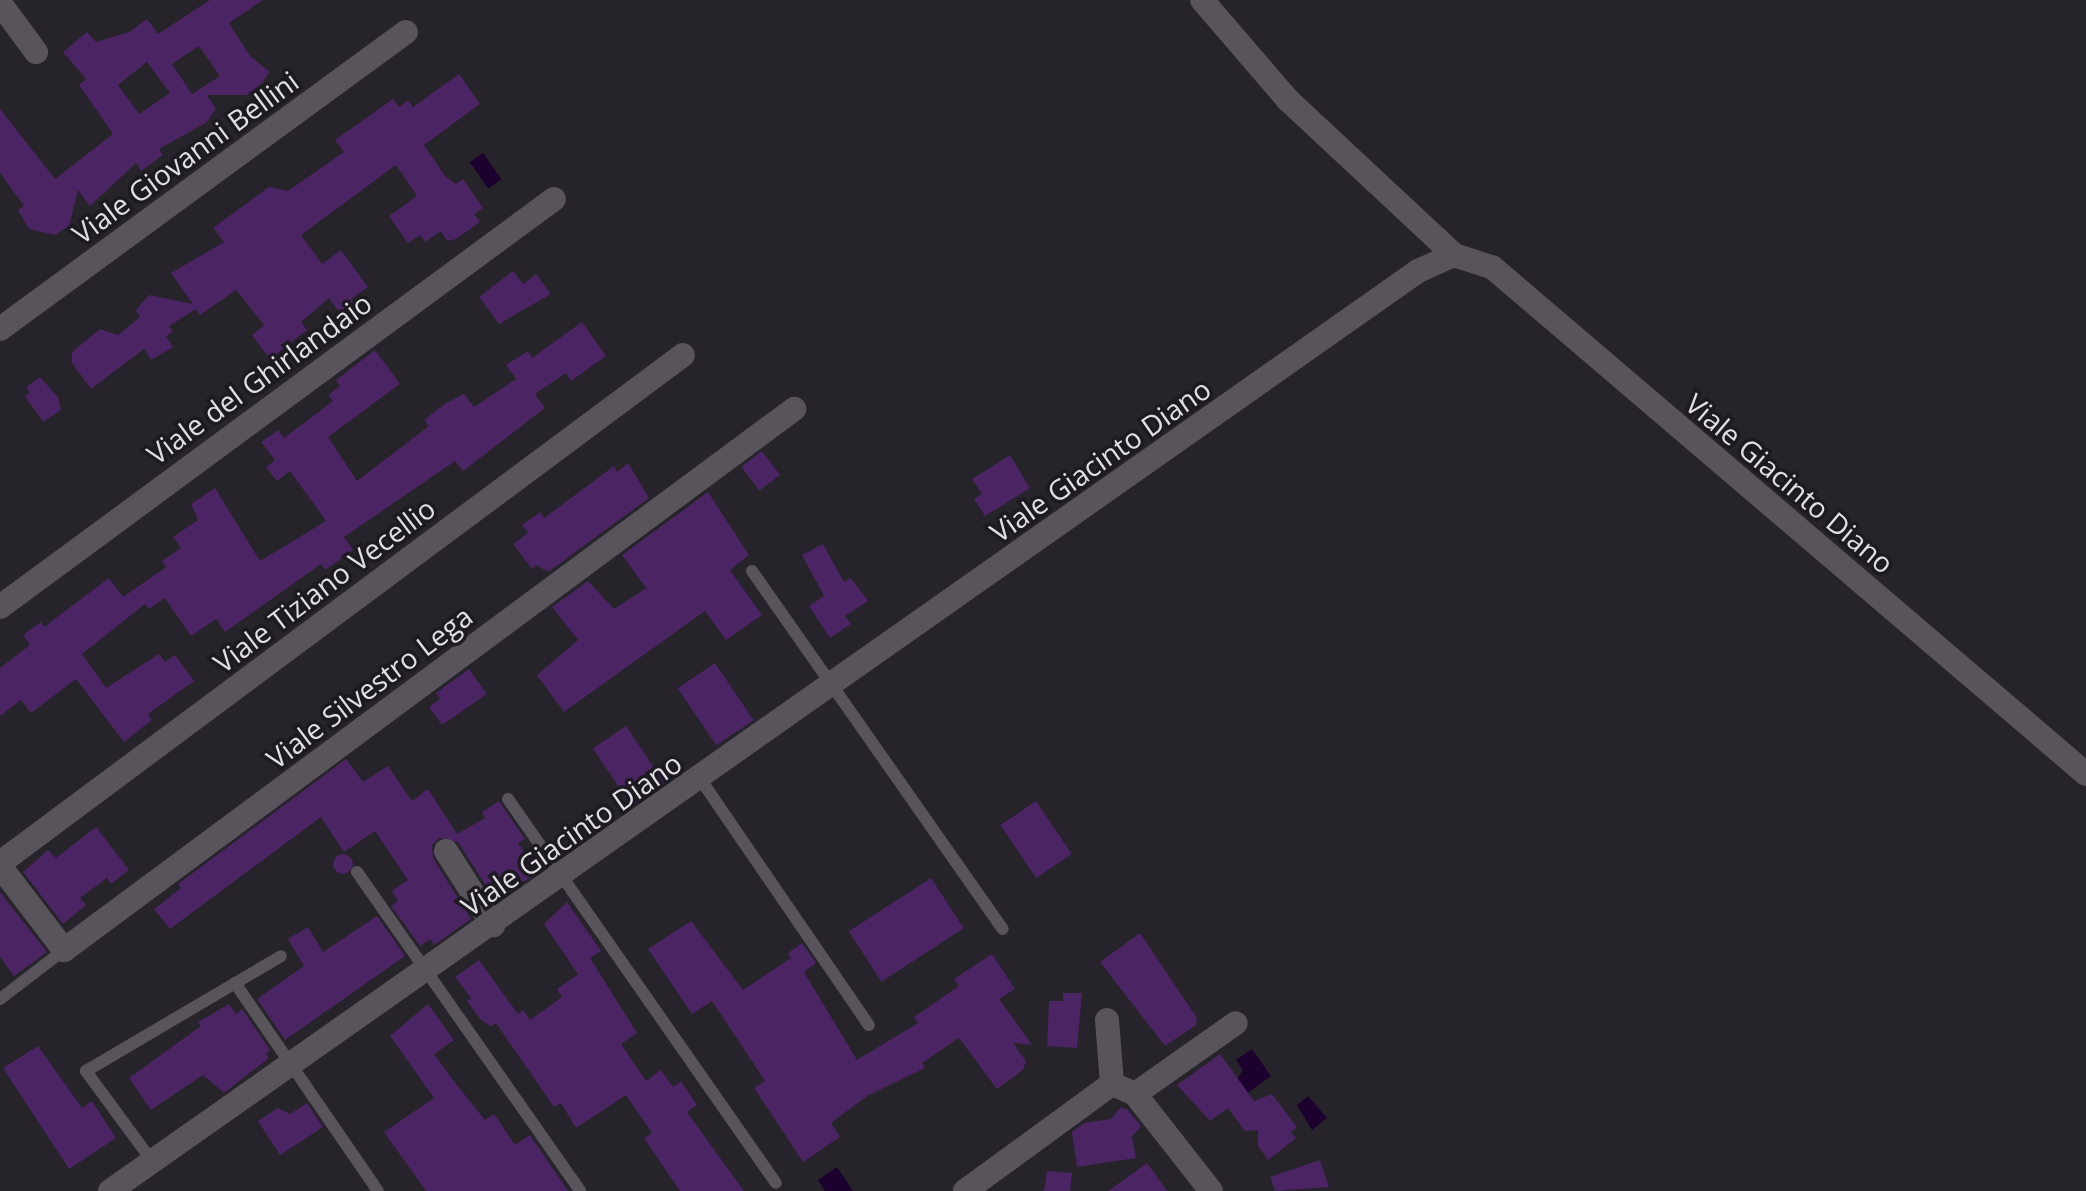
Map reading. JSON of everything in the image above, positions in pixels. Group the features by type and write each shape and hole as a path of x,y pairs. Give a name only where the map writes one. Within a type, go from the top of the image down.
{"street":[{"path":"1202,0 1288,100 1454,255"},
{"path":"0,3 36,52"},
{"name":"Viale Giovanni Bellini","path":"0,329 406,32"},
{"name":"Viale del Ghirlandaio","path":"0,607 554,199"},
{"name":"Viale Giacinto Diano","path":"110,1191 701,780 1418,271 1454,255 1492,267 2086,774"},
{"name":"Viale Tiziano Vecellio","path":"0,865 683,355"},
{"name":"Viale Silvestro Lega","path":"64,950 794,409"},
{"path":"446,851 493,925"},
{"path":"0,865 64,950"},
{"path":"1107,1020 1112,1084"},
{"path":"1135,1094 1236,1023"},
{"path":"1112,1084 1135,1094 1211,1191"},
{"path":"965,1191 1112,1084"}],"lane":[{"path":"752,571 1003,929"},
{"path":"701,780 869,1025"},
{"path":"508,799 776,1183"},
{"path":"357,872 580,1191"},
{"path":"0,999 64,950"},
{"path":"152,1161 86,1071 281,956"},
{"path":"235,983 378,1191"}],"shaded area":[{"path":"483,153 501,179 488,188 470,162"},
{"path":"1252,1049 1271,1076 1246,1094 1235,1083 1243,1070 1236,1060"},
{"path":"1308,1096 1327,1118 1312,1130 1297,1105"},
{"path":"837,1167 853,1191 825,1191 818,1180"}],"building":[{"path":"210,0 263,0 229,23 250,56 270,72 248,95 207,95 216,109 207,122 159,149 163,155 141,171 136,163 90,206 78,190 69,226 55,235 29,229 18,210 24,206 0,173 0,109 55,179 113,134 79,85 86,79 63,52 87,32 96,42 129,32 147,19 158,34","holes":["199,46 220,76 192,94 172,64","147,62 170,93 139,114 118,85"]},
{"path":"459,74 480,104 424,145 445,176 456,184 463,179 483,208 474,214 480,222 456,239 447,241 441,231 425,242 420,235 408,243 389,216 417,196 396,165 301,235 322,264 341,250 368,287 351,299 354,304 340,313 329,298 301,322 307,330 270,359 252,335 264,325 236,290 200,315 196,309 169,326 173,332 166,336 173,347 151,360 144,349 91,389 72,363 72,352 100,329 118,335 140,317 136,310 149,295 193,304 171,273 224,242 213,228 269,187 288,191 344,152 335,140 393,99 399,107 408,100 413,107"},
{"path":"513,271 523,284 536,274 551,294 499,324 479,297"},
{"path":"582,322 606,356 571,381 566,373 535,394 545,408 463,471 455,461 344,537 353,550 325,570 321,564 225,632 216,619 191,636 165,598 149,609 145,604 82,654 106,688 159,654 165,662 175,655 194,681 148,714 152,720 124,742 76,679 31,713 21,700 0,716 0,668 30,645 23,635 41,622 44,627 109,578 123,597 166,567 162,561 181,548 173,537 198,520 191,504 215,488 260,561 326,521 290,471 277,481 266,467 275,460 261,442 278,430 284,438 333,401 328,395 340,386 336,380 375,350 400,384 328,437 357,481 429,426 424,420 446,403 464,394 474,407 516,379 506,365 528,351 532,358"},
{"path":"40,377 58,397 61,410 43,422 25,396 30,393 26,387"},
{"path":"762,451 780,475 759,491 741,467"},
{"path":"1010,455 1030,488 985,516 974,499 982,494 972,479"},
{"path":"628,463 649,498 548,572 536,565 532,569 513,544 528,533 522,525 540,512 544,518 614,466 617,472"},
{"path":"708,492 749,555 730,570 762,615 726,640 705,611 564,712 537,675 578,640 552,607 588,581 614,609 646,588 622,555"},
{"path":"823,544 844,582 851,578 868,601 845,616 851,624 830,638 809,606 824,596 802,555"},
{"path":"715,663 754,720 716,745 678,688"},
{"path":"469,669 487,694 442,725 429,707 440,699 436,693"},
{"path":"626,726 665,783 631,806 593,748"},
{"path":"346,759 363,782 388,766 412,801 428,789 457,834 485,818 482,812 499,801 525,839 518,843 538,872 495,900 458,842 439,838 432,845 433,858 471,919 434,945 430,939 420,946 391,906 398,901 392,891 408,880 375,831 344,852 321,817 170,929 154,909 181,888 178,884"},
{"path":"1036,801 1072,854 1036,878 1000,825"},
{"path":"96,827 129,870 111,884 107,878 80,898 86,905 63,924 23,872 48,850 56,858"},
{"path":"343,854 350,857 353,864 350,871 343,874 336,871 333,864 336,857"},
{"path":"931,878 964,928 881,982 849,931"},
{"path":"0,892 47,952 14,976 0,957"},
{"path":"567,902 601,951 590,958 637,1033 621,1044 646,1081 661,1070 673,1087 681,1081 697,1105 687,1112 744,1191 680,1191 644,1138 652,1133 626,1095 576,1128 561,1103 554,1107 496,1023 491,1026 481,1020 467,1001 471,998 455,977 479,960 518,1014 523,1010 530,1020 562,997 557,989 578,974 544,924"},
{"path":"377,916 405,956 285,1040 257,999 304,966 288,939 308,927 323,952"},
{"path":"691,921 743,990 791,958 788,953 802,943 816,963 804,972 857,1060 918,1023 914,1017 959,986 954,979 992,954 1015,989 999,999 1032,1045 1013,1043 1026,1061 1023,1070 997,1089 959,1038 922,1063 925,1068 867,1096 831,1123 840,1137 803,1162 754,1088 765,1081 712,1001 692,1014 648,949"},
{"path":"1140,933 1197,1018 1196,1025 1165,1046 1100,962"},
{"path":"1063,993 1082,993 1077,1048 1047,1046 1049,1001 1063,1001"},
{"path":"229,1004 236,1014 242,1009 270,1050 266,1054 269,1058 224,1093 203,1075 151,1110 129,1078 201,1026 198,1022"},
{"path":"428,1004 454,1040 434,1054 456,1084 485,1120 494,1114 515,1145 530,1135 568,1191 426,1191 384,1132 434,1098 390,1036"},
{"path":"38,1046 82,1108 92,1101 116,1138 69,1169 3,1068"},
{"path":"1220,1054 1254,1101 1272,1094 1297,1127 1291,1132 1296,1138 1268,1160 1258,1146 1258,1130 1245,1131 1228,1108 1210,1121 1177,1085"},
{"path":"307,1103 323,1127 280,1155 258,1121 278,1108 290,1114"},
{"path":"1120,1108 1127,1109 1141,1126 1132,1137 1136,1158 1077,1167 1072,1132 1084,1123 1111,1119"},
{"path":"1320,1160 1329,1187 1275,1191 1270,1177"},
{"path":"1147,1163 1167,1191 1108,1191"},
{"path":"1047,1171 1072,1173 1070,1191 1044,1191"}]}
